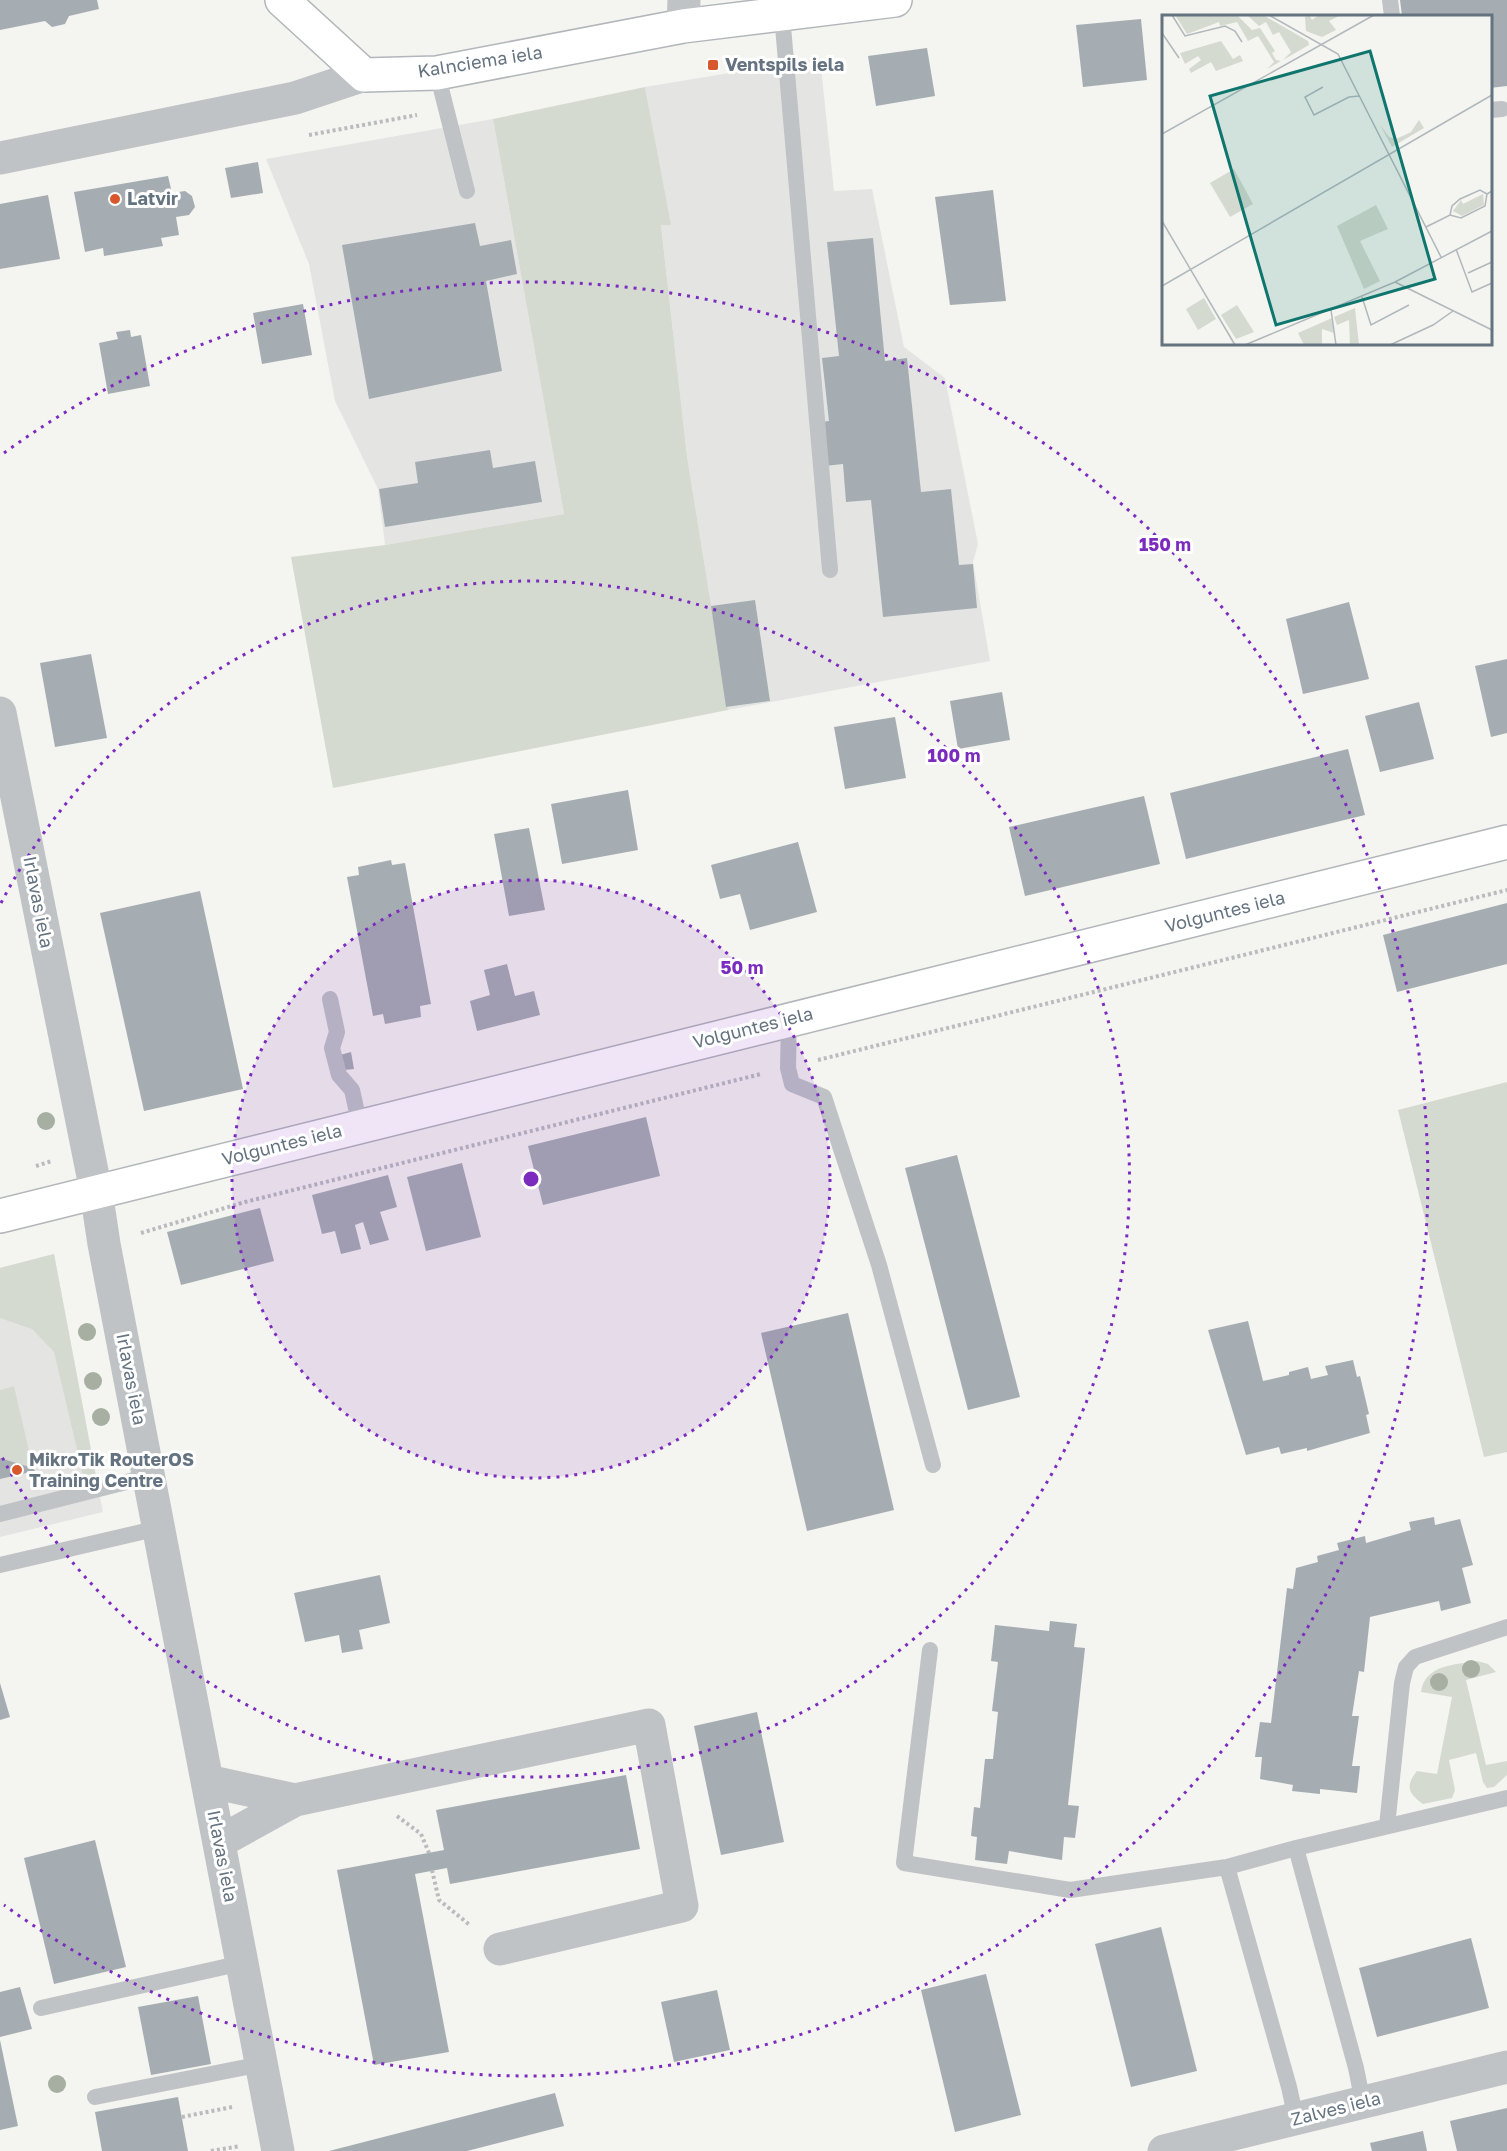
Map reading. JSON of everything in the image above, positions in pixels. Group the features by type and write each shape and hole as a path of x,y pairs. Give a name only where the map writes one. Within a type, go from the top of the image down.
{"street":[{"path":"282,0 364,75"},
{"name":"Kalnciema iela","path":"0,158 295,98 364,75 437,73 683,13 782,15 895,0"},
{"name":"Irlavas iela","path":"0,713 96,1191 104,1244 278,2151"},
{"name":"Volguntes iela","path":"0,1216 1507,842"},
{"path":"219,1842 295,1800 649,1725 682,1906 500,1949"},
{"path":"207,1781 295,1800"},
{"name":"Zalves iela","path":"1164,2151 1507,2067"}],"lane":[{"path":"1390,0 1392,15"},
{"path":"782,15 830,570"},
{"path":"437,73 467,191"},
{"path":"330,999 337,1032 332,1048 339,1075 352,1090 360,1126"},
{"path":"789,1019 788,1068 792,1084 824,1097 879,1265 933,1465"},
{"path":"0,1514 150,1476"},
{"path":"0,1565 159,1528"},
{"path":"1387,1826 1402,1683 1406,1667 1415,1657 1507,1627"},
{"path":"930,1650 904,1863 1070,1890 1227,1867 1296,1848 1507,1798"},
{"path":"1296,1848 1356,2068 1363,2103"},
{"path":"1227,1867 1296,2119"},
{"path":"41,2008 242,1963"},
{"path":"95,2097 262,2064"}],"path":[{"path":"104,1244 245,1202 1507,890"},
{"path":"432,1870 440,1900 500,1949"},
{"path":"182,2117 239,2106"},
{"path":"211,2151 246,2144"}],"shaded area":[{"path":"820,58 834,191 872,189 904,347 945,378 978,544 973,562 990,661 728,710 687,456 661,225 670,225 645,87"},
{"path":"645,87 671,225 661,225 687,456 728,710 333,788 291,557 385,545 564,514 493,119"},
{"path":"493,119 564,514 385,545 378,489 335,401 309,264 266,159"},
{"path":"1507,1082 1507,1452 1484,1457 1398,1110"},
{"path":"54,1254 103,1512 0,1537 0,1268"},
{"path":"54,1254 96,1477 84,1479 54,1352 32,1329 0,1318 0,1268"},
{"path":"14,1386 33,1468 0,1458 0,1390"},
{"path":"1477,1661 1488,1664 1496,1672 1466,1680 1486,1765 1507,1761 1507,1775 1494,1787 1487,1788 1483,1782 1476,1753 1449,1760 1455,1790 1452,1798 1423,1804 1411,1793 1411,1781 1417,1771 1437,1774 1452,1697 1421,1692 1424,1683 1428,1676 1442,1668"}],"building":[{"path":"0,0 97,0 99,9 69,16 65,24 52,27 45,21 0,30"},
{"path":"1400,0 1507,0 1507,86 1492,88 1492,15 1402,15"},
{"path":"1141,19 1147,80 1083,87 1076,25"},
{"path":"927,48 935,96 876,106 868,56"},
{"path":"258,162 263,193 231,198 225,168"},
{"path":"168,176 172,193 185,191 192,196 195,207 189,215 176,217 179,235 161,238 163,246 104,256 103,248 85,252 74,192"},
{"path":"993,190 1006,301 950,305 935,197"},
{"path":"48,195 60,259 0,269 0,204"},
{"path":"475,223 480,246 511,240 517,274 486,281 502,371 369,399 342,245"},
{"path":"873,238 885,361 907,358 921,492 951,489 959,565 973,564 977,608 883,617 871,500 846,502 843,464 825,466 821,422 829,421 822,358 839,356 827,242"},
{"path":"303,304 312,355 262,364 253,313"},
{"path":"130,330 131,337 141,335 150,386 108,394 99,343 118,339 116,332"},
{"path":"490,450 493,468 535,461 542,502 385,527 379,489 418,483 415,462"},
{"path":"755,600 770,701 726,707 711,606"},
{"path":"1349,602 1369,679 1303,694 1286,619"},
{"path":"91,654 107,738 55,747 40,663"},
{"path":"1507,659 1507,733 1491,737 1475,666"},
{"path":"1002,692 1010,740 958,749 950,701"},
{"path":"1419,702 1434,759 1380,772 1365,716"},
{"path":"895,717 906,778 845,789 834,727"},
{"path":"1348,749 1365,815 1186,859 1170,793"},
{"path":"628,790 638,850 562,864 551,804"},
{"path":"1144,796 1160,864 1025,896 1009,827"},
{"path":"529,828 545,910 509,916 494,834"},
{"path":"798,842 817,912 750,930 740,894 720,899 711,865"},
{"path":"391,860 392,865 405,863 431,1004 420,1006 421,1017 385,1024 383,1014 373,1016 347,877 359,875 358,867"},
{"path":"200,891 243,1089 144,1111 100,913"},
{"path":"1507,903 1507,964 1397,992 1383,935"},
{"path":"507,964 515,996 534,991 540,1015 477,1031 470,1001 490,995 484,970"},
{"path":"351,1052 354,1069 344,1070 340,1055"},
{"path":"646,1117 660,1176 543,1205 528,1146"},
{"path":"957,1155 1020,1397 968,1410 905,1168"},
{"path":"462,1163 481,1237 426,1251 407,1177"},
{"path":"388,1175 397,1207 380,1212 389,1240 370,1245 363,1222 355,1225 361,1249 341,1254 335,1231 322,1234 312,1195"},
{"path":"260,1208 274,1261 181,1285 167,1232"},
{"path":"848,1313 894,1510 807,1531 761,1333"},
{"path":"1248,1321 1263,1381 1289,1375 1289,1372 1308,1367 1311,1379 1328,1375 1325,1366 1353,1360 1357,1377 1360,1376 1369,1414 1366,1415 1370,1433 1307,1451 1307,1448 1281,1454 1279,1447 1246,1455 1208,1330"},
{"name":"MikroTik RouterOS Training Centre","path":"0,1458 33,1468 35,1471 0,1479"},
{"path":"1434,1517 1435,1525 1460,1519 1473,1565 1462,1568 1471,1603 1441,1611 1439,1601 1370,1617 1364,1672 1359,1671 1352,1716 1359,1716 1352,1766 1360,1766 1357,1793 1320,1789 1320,1794 1292,1791 1293,1785 1260,1779 1262,1757 1255,1757 1260,1722 1271,1723 1287,1588 1293,1589 1296,1568 1318,1562 1317,1556 1339,1550 1337,1543 1365,1536 1366,1543 1411,1530 1409,1522"},
{"path":"380,1575 390,1623 359,1630 363,1649 342,1653 339,1635 305,1642 294,1593"},
{"path":"1050,1621 1077,1624 1074,1647 1085,1648 1068,1805 1079,1806 1075,1838 1064,1837 1062,1860 1009,1851 1007,1864 975,1860 977,1837 971,1836 974,1807 980,1808 985,1759 993,1759 998,1712 992,1711 998,1662 991,1661 995,1625 1049,1631"},
{"path":"0,1683 10,1717 0,1720"},
{"path":"757,1712 784,1842 721,1855 694,1726"},
{"path":"626,1775 640,1849 450,1884 447,1868 415,1874 449,2052 374,2065 337,1870 444,1850 436,1810"},
{"path":"95,1840 126,1967 54,1984 24,1858"},
{"path":"1161,1927 1197,2071 1131,2087 1095,1944"},
{"path":"1471,1938 1489,2008 1377,2037 1359,1968"},
{"path":"986,1974 1021,2115 955,2132 921,1990"},
{"path":"20,1987 32,2029 0,2037 0,1992"},
{"path":"717,1990 730,2050 674,2062 661,2002"},
{"path":"198,1996 211,2064 151,2075 138,2007"},
{"path":"0,2040 18,2126 0,2130"},
{"path":"555,2093 564,2126 467,2151 329,2151"},
{"path":"178,2097 188,2151 102,2151 95,2112"},
{"path":"1507,2108 1507,2151 1457,2151 1450,2121"},
{"path":"1423,2131 1427,2151 1372,2151 1370,2143"}],"place":[{"name":"Ventspils iela","path":"713,65"},
{"name":"Latvir","path":"115,199"},
{"name":"MikroTik RouterOS Training Centre","path":"17,1470"}]}
